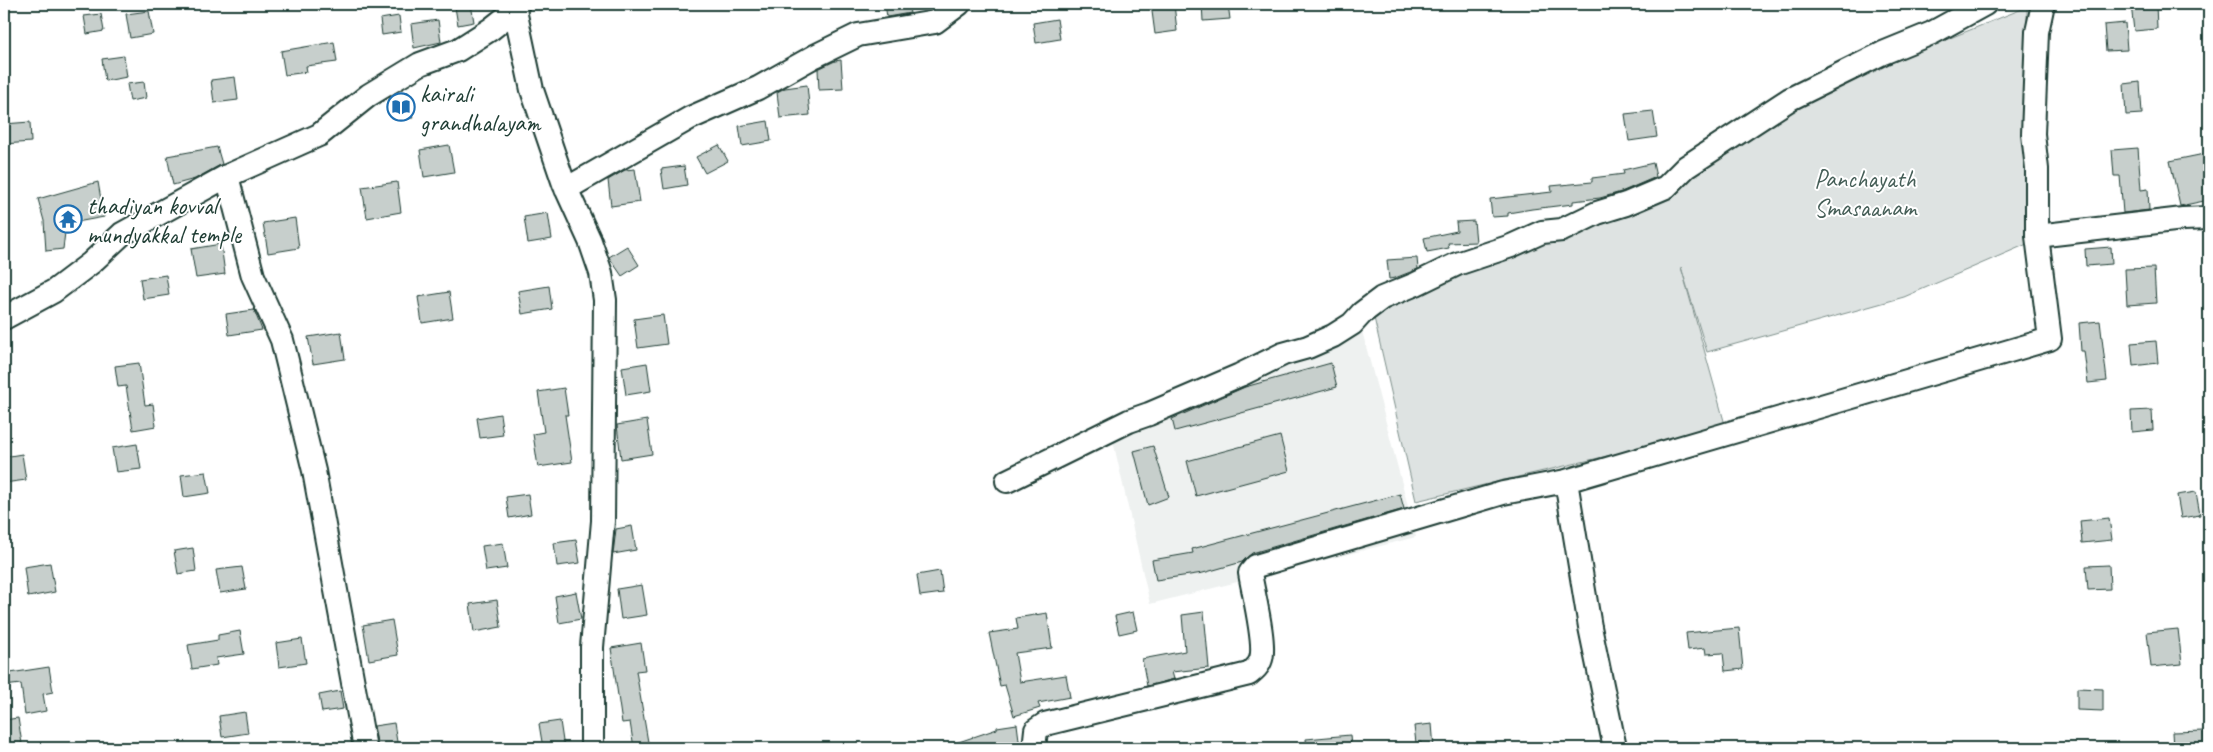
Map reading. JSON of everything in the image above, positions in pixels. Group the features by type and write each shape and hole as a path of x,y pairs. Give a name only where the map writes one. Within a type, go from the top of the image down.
{"street":[{"path":"566,189 690,118 758,88 815,56 858,35 935,22 959,4"},
{"path":"1007,481 1129,420 1150,414 1240,375 1282,354 1308,347 1333,336 1352,324 1362,313 1382,298 1457,264 1511,246 1542,232 1562,230 1597,213 1626,204 1666,187 1686,167 1790,99 1883,52 1932,33 1985,4"},
{"path":"1034,748 1036,730 1045,724 1249,674 1256,668 1262,658 1262,643 1250,573 1256,566 1503,493 1566,481 2050,339 2037,236 2037,169 2033,134 2038,32 2044,4"},
{"path":"4,318 54,291 92,263 122,234 227,176 319,135 370,95 420,64 458,50 491,29 517,7 532,90 566,189 590,241 601,273 605,300 603,521 592,647 592,748"},
{"path":"227,176 253,276 282,340 312,462 365,748"},
{"path":"2037,236 2209,218"},
{"path":"1566,481 1590,627 1615,748"}],"shaded area":[{"path":"1362,331 1416,537 1150,604 1111,432"}],"green space":[{"name":"Panchayath Smasaanam","path":"2027,7 2027,244 1904,297 1707,352 1681,267 1726,428 1416,501 1372,309 1660,197 1784,105"}],"building":[{"path":"471,4 474,22 458,25 455,7"},
{"path":"885,4 908,4 910,13 887,17"},
{"path":"1151,4 1174,4 1177,31 1155,34"},
{"path":"1202,4 1228,4 1230,19 1203,21"},
{"path":"2131,4 2156,4 2157,29 2134,31"},
{"path":"149,11 153,34 130,38 126,14"},
{"path":"101,14 104,31 87,34 84,16"},
{"path":"399,16 401,32 382,35 380,19"},
{"path":"1057,19 1060,39 1036,43 1033,23"},
{"path":"438,20 441,42 414,48 411,24"},
{"path":"2125,23 2127,50 2106,51 2104,25"},
{"path":"334,42 337,62 306,66 307,72 285,75 281,51"},
{"path":"124,56 127,77 105,81 102,59"},
{"path":"841,60 843,89 819,90 818,69"},
{"path":"235,77 238,100 214,103 211,80"},
{"path":"144,82 146,98 130,101 127,84"},
{"path":"2140,82 2142,114 2126,115 2124,84"},
{"path":"807,85 810,115 780,118 777,92 785,88"},
{"name":"kairali grandhalayam","path":"408,92 413,118 395,119 389,98"},
{"path":"1653,111 1657,137 1629,141 1625,114"},
{"path":"768,121 771,141 742,146 739,126"},
{"path":"30,122 31,142 4,144 4,124"},
{"path":"449,145 454,172 424,177 420,150"},
{"path":"719,145 728,161 705,173 696,157"},
{"path":"217,147 222,164 195,179 173,185 167,156"},
{"path":"2138,148 2141,190 2148,189 2149,210 2123,213 2120,176 2114,176 2112,150"},
{"path":"2209,153 2209,200 2180,206 2170,161"},
{"path":"1653,163 1656,177 1621,192 1600,198 1573,201 1573,204 1532,209 1508,213 1508,216 1492,217 1490,199 1552,192 1551,186 1592,182 1592,178 1624,174 1623,170"},
{"path":"684,166 687,185 664,189 661,169"},
{"path":"635,169 640,202 611,206 608,180 625,170"},
{"name":"thadiyan kovval mundyakkal temple","path":"98,182 104,217 66,224 63,249 46,251 44,221 38,199"},
{"path":"397,182 401,212 367,218 362,187"},
{"path":"548,213 552,239 528,243 524,217"},
{"path":"295,218 299,248 268,253 263,223"},
{"path":"1474,221 1476,242 1448,243 1449,248 1427,252 1424,238 1457,231 1456,222"},
{"path":"221,244 225,274 196,278 191,249"},
{"path":"627,246 639,265 622,276 609,257"},
{"path":"2111,247 2112,264 2086,266 2085,249"},
{"path":"1417,258 1418,269 1389,279 1387,260"},
{"path":"2154,268 2156,303 2127,305 2125,269"},
{"path":"166,275 169,295 143,299 140,279"},
{"path":"549,286 552,309 522,314 518,291"},
{"path":"449,292 453,318 422,323 418,297"},
{"path":"254,310 262,330 229,335 226,314"},
{"path":"663,315 667,344 638,348 634,319"},
{"path":"2100,321 2107,381 2088,383 2084,351 2081,351 2079,323"},
{"path":"341,332 345,359 313,364 308,337"},
{"path":"2156,341 2158,363 2133,366 2131,343"},
{"path":"139,363 145,405 153,404 156,426 133,430 126,386 118,387 115,366"},
{"path":"647,363 651,391 626,395 622,367"},
{"path":"1331,363 1337,387 1175,431 1172,419 1245,387"},
{"path":"564,388 568,415 565,415 572,462 538,467 533,434 544,432 538,392"},
{"path":"2152,410 2153,430 2132,432 2131,411"},
{"path":"500,414 503,435 480,438 477,418"},
{"path":"647,420 652,454 621,459 617,425"},
{"path":"1280,436 1289,471 1196,496 1187,461"},
{"path":"137,444 141,469 116,472 112,448"},
{"path":"1153,446 1169,497 1148,505 1134,451"},
{"path":"22,454 26,480 4,483 4,457"},
{"path":"206,472 210,493 184,497 181,475"},
{"path":"2196,492 2200,515 2181,518 2177,495"},
{"path":"528,494 531,514 509,518 506,497"},
{"path":"1400,494 1404,509 1252,553 1242,562 1203,573 1156,580 1152,560 1193,553 1192,549"},
{"path":"2109,518 2112,540 2082,543 2080,521"},
{"path":"632,526 636,550 613,554 616,529"},
{"path":"576,540 580,563 557,566 554,543"},
{"path":"503,543 507,568 486,571 482,546"},
{"path":"193,548 196,571 178,574 174,551"},
{"path":"50,563 55,592 28,597 24,567"},
{"path":"2109,565 2110,589 2088,590 2086,566"},
{"path":"242,567 246,589 220,593 216,570"},
{"path":"940,571 943,593 920,596 917,575"},
{"path":"642,585 647,615 621,619 617,589"},
{"path":"576,592 581,619 559,623 555,596"},
{"path":"497,600 501,627 474,632 470,604"},
{"path":"1133,612 1137,630 1119,634 1115,616"},
{"path":"1204,612 1209,668 1172,672 1174,679 1147,686 1142,659 1185,651 1182,615"},
{"path":"1047,613 1052,648 1015,653 1020,682 1066,675 1070,697 1038,703 1040,708 1014,716 1005,685 1000,686 989,633 1018,629 1016,618"},
{"path":"392,620 398,655 369,660 363,625"},
{"path":"1739,628 1743,669 1725,671 1723,653 1706,654 1705,648 1688,650 1686,633"},
{"path":"2178,629 2182,664 2151,667 2147,632"},
{"path":"240,631 244,654 216,658 217,665 192,669 188,645 218,640 218,635"},
{"path":"302,639 306,663 279,667 276,643"},
{"path":"641,643 645,670 636,671 649,748 634,748 630,722 622,723 611,648"},
{"path":"49,667 53,692 43,694 46,711 25,715 21,684 4,686 4,674"},
{"path":"2077,688 2103,689 2103,711 2077,710"},
{"path":"340,691 343,709 322,712 319,695"},
{"path":"245,712 248,733 222,737 219,716"},
{"path":"18,718 22,744 4,747 4,720"},
{"path":"560,721 564,748 543,748 539,724"},
{"path":"394,723 398,748 378,748 374,726"},
{"path":"1017,724 1020,748 947,748 947,746 997,729 997,727"},
{"path":"1432,724 1434,748 1422,748 1421,742 1416,743 1414,726"},
{"path":"2204,731 2205,748 2173,748 2172,732"},
{"path":"1350,735 1351,748 1307,748 1306,739"}],"place":[{"name":"kairali grandhalayam","path":"401,107"},
{"name":"thadiyan kovval mundyakkal temple","path":"68,219"}]}
